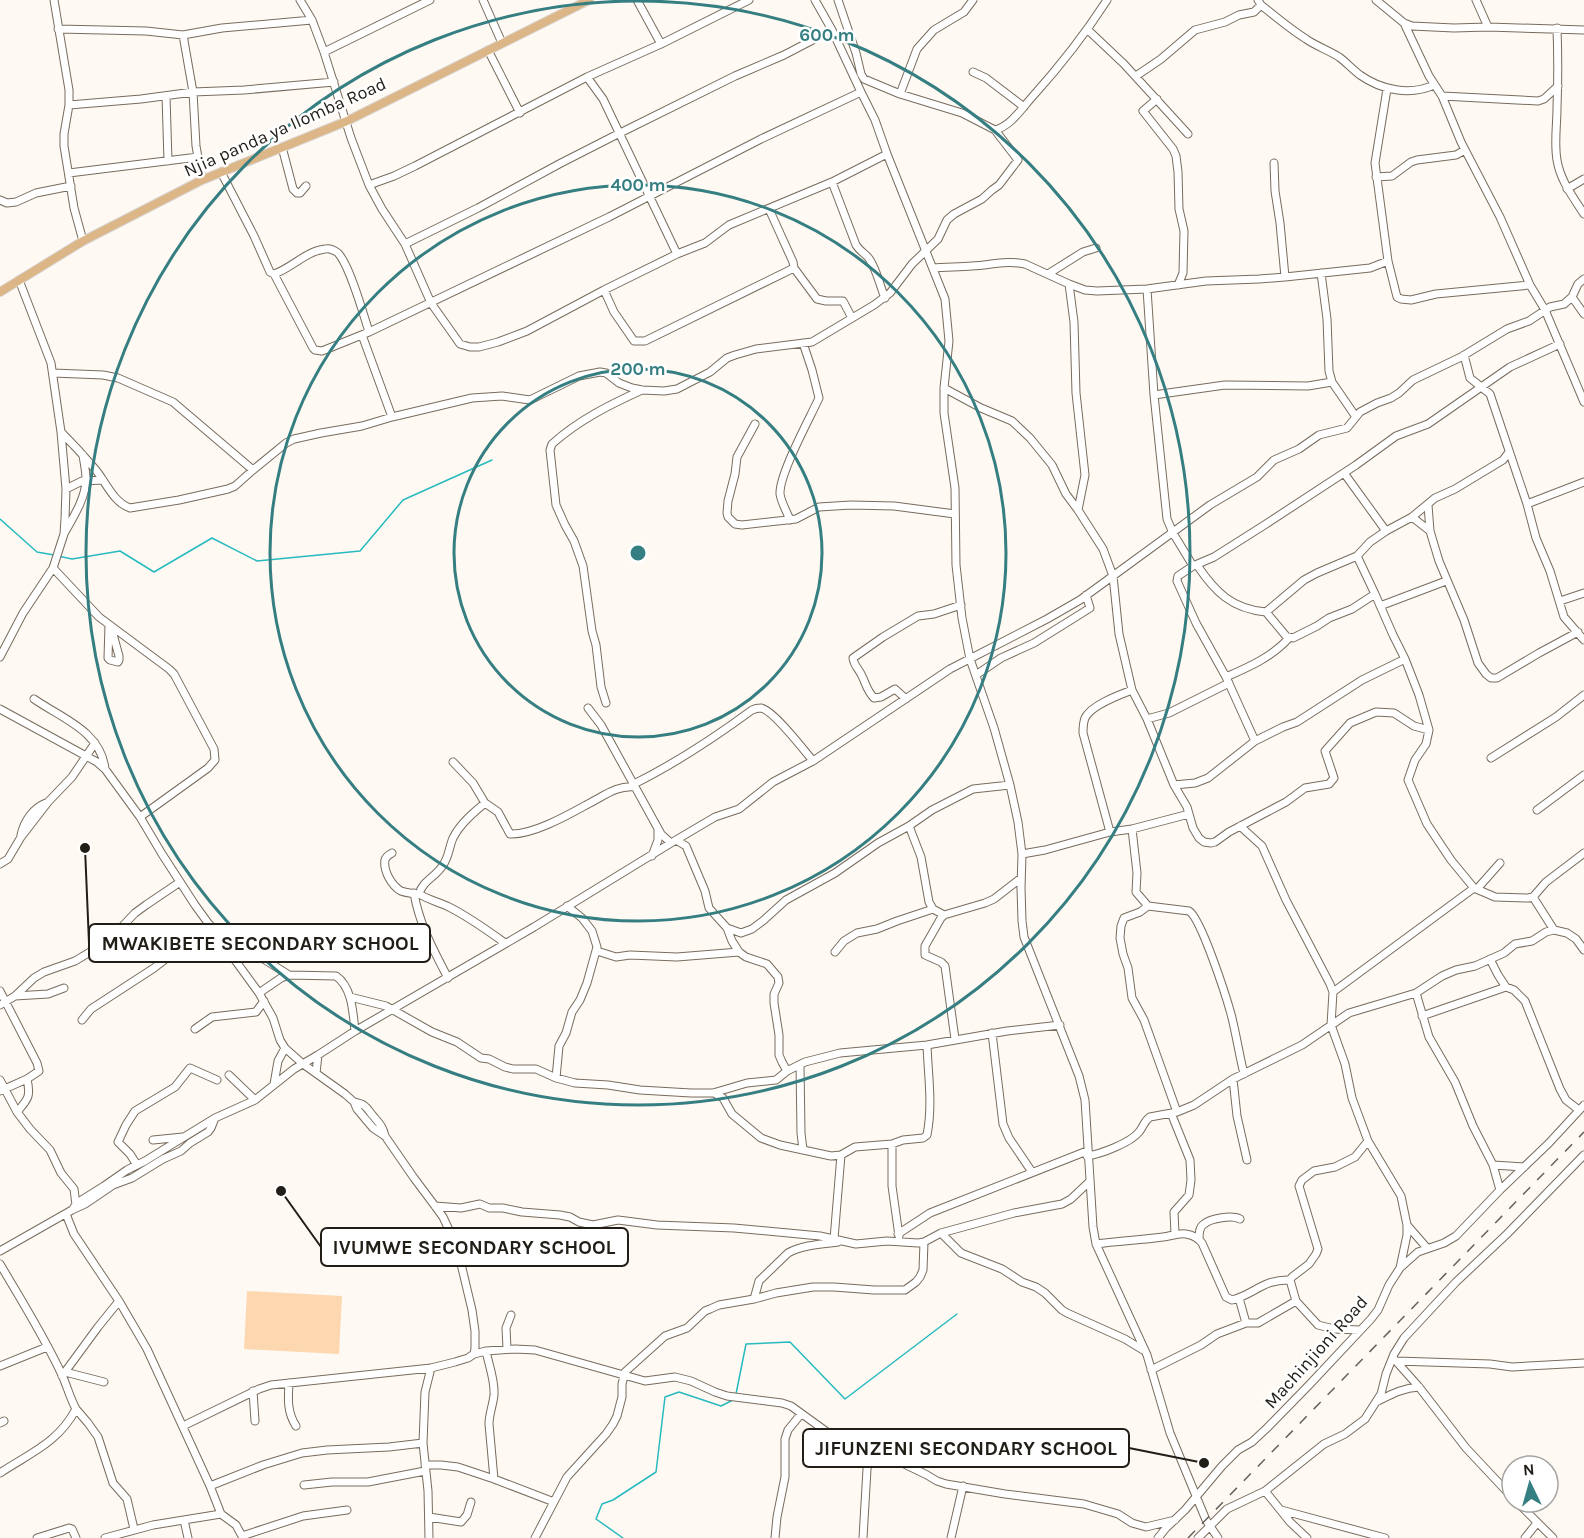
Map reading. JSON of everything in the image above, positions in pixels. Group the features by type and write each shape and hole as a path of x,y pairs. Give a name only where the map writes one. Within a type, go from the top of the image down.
{"main road":[{"name":"Njia panda ya Ilomba Road","path":"0,292 83,241 202,180 346,121 589,0"}],"street":[{"path":"54,0 67,73 69,105 64,146 74,208 83,241"},
{"path":"300,0 312,20 351,138 369,184 405,244 431,303 460,344 470,347 498,342 527,331 604,290 677,254 705,243 729,225 832,182 887,154"},
{"path":"324,52 430,0"},
{"path":"483,0 502,43"},
{"path":"637,0 661,44"},
{"path":"369,184 415,166 587,77 661,44 749,0"},
{"path":"815,0 875,120 945,299 949,341 944,413 955,488 956,565 970,659 994,728 1018,822 1022,854 1024,937 1083,1088 1089,1182 1096,1244 1146,1352 1170,1433 1209,1526 1218,1538"},
{"path":"61,432 83,455 116,498 130,508 228,489 235,486 286,442 294,439 362,426 472,398 502,396 531,400 579,376 600,372 632,388 664,391 676,389 710,372 735,355 756,349 812,342 820,338 885,298 895,289 912,264 938,239 947,220 982,199 999,185 1018,160 995,130 962,113 900,94 862,78 838,0"},
{"path":"900,94 918,49 934,30 964,12 973,0"},
{"path":"995,130 1001,128 1024,107 1088,30 1107,0"},
{"path":"1376,0 1404,23 1434,85 1442,96 1465,150 1500,217 1530,285 1545,310 1584,402"},
{"path":"1476,0 1488,27"},
{"path":"1136,76 1161,59 1194,30 1254,12 1259,3 1307,40 1338,57 1360,75 1388,89 1422,90 1434,85"},
{"path":"58,29 146,31 183,35 222,28 312,20"},
{"path":"1404,23 1420,27 1584,30"},
{"path":"1413,42 1420,27"},
{"path":"1557,28 1557,161 1562,178 1584,214"},
{"path":"405,244 561,163 832,30"},
{"path":"1088,30 1136,76 1188,134"},
{"path":"183,35 193,92 195,133 202,180"},
{"path":"488,50 520,113"},
{"path":"973,72 986,78 1024,107"},
{"path":"587,77 603,99 677,254"},
{"path":"69,105 193,92 334,82"},
{"path":"1541,100 1558,86"},
{"path":"1388,89 1375,163 1388,261 1395,292 1401,299 1411,300 1436,294 1530,285"},
{"path":"221,172 270,272 274,274 315,350 322,351 431,303 650,198 761,139 861,92"},
{"path":"166,96 168,161"},
{"path":"1442,96 1541,100 1557,104"},
{"path":"1157,99 1143,111 1173,148 1176,156 1179,209 1184,231 1183,273 1178,285"},
{"path":"282,147 292,189 300,193 306,186"},
{"path":"1376,177 1392,177 1417,159 1453,155 1465,150"},
{"path":"69,173 198,158"},
{"path":"1274,163 1275,191 1286,277"},
{"path":"1568,189 1584,179"},
{"path":"832,182 856,245 868,257 885,298"},
{"path":"0,200 16,202 36,193 71,186"},
{"path":"769,209 794,268 817,299 841,300 852,318"},
{"path":"1048,274 1083,252 1096,248"},
{"path":"274,274 309,254 323,249 334,250 339,254 350,276 392,417"},
{"path":"933,268 1009,261 1025,264 1069,284 1091,291 1147,289 1206,281 1286,277 1370,267 1388,261"},
{"path":"604,290 614,312 632,339 638,342 645,341 794,268"},
{"path":"1322,285 1336,271"},
{"path":"1321,273 1327,319 1328,364 1332,382 1356,417"},
{"path":"0,1251 71,1209 127,1170 215,1118 255,1100 285,1075 356,1031 715,818 739,809 773,782 813,761 950,669 1047,619 1086,595 1210,505 1257,477 1274,460 1299,449 1319,435 1347,428 1364,409 1391,398 1413,380 1464,355 1507,329 1529,321 1550,307 1564,304 1580,289 1584,279"},
{"path":"19,280 45,344 53,373 66,489 64,534"},
{"path":"1069,284 1074,322 1076,393 1084,475 1078,510"},
{"path":"1147,289 1154,395 1167,519 1173,533 1195,565 1226,599 1245,608 1266,612 1289,638"},
{"path":"1572,297 1584,314"},
{"path":"790,520 780,495 783,476 819,398 803,343"},
{"path":"1255,741 1228,680 1200,632 1177,581 1179,574 1214,557 1344,473 1396,436 1428,424 1510,367 1560,344"},
{"path":"1464,355 1470,378 1490,394 1563,613 1567,622 1584,640"},
{"path":"53,373 103,375 118,378 173,402 253,470"},
{"path":"1154,395 1225,385 1308,386 1332,382"},
{"path":"944,388 981,408 1012,421 1030,438 1049,461 1066,494 1103,549 1113,576 1119,634 1132,690 1147,719 1174,785 1187,807 1199,838 1204,842 1215,842 1286,802 1305,788 1329,784 1334,778 1325,751 1350,723 1376,712 1386,712 1394,713 1414,726 1429,730"},
{"path":"606,703 601,687 583,566 574,541 556,505 550,450 552,444 584,419 642,390"},
{"path":"755,424 737,457 727,513 732,521 742,525 790,520 819,507 851,505 894,506 955,514"},
{"path":"1266,612 1304,580 1357,556 1370,542 1386,531 1412,518 1435,498 1455,489 1503,460 1509,452"},
{"path":"0,657 23,613 53,568 64,534 79,505 86,481 83,455"},
{"path":"1503,460 1512,461"},
{"path":"1344,473 1386,531"},
{"path":"66,489 77,482 103,480"},
{"path":"1527,504 1584,482"},
{"path":"1428,506 1430,531 1446,581 1464,620 1478,663 1486,674 1491,678 1497,678 1578,632"},
{"path":"1412,518 1430,531"},
{"path":"1357,556 1406,659 1419,695 1429,730 1426,744 1415,760 1408,780 1427,824 1450,860 1475,889 1495,897 1528,898 1533,897 1546,882 1584,853"},
{"path":"53,568 76,594 110,626 174,674 215,753 215,760 208,768 140,817"},
{"path":"1380,606 1446,581"},
{"path":"1560,601 1584,593"},
{"path":"1147,719 1169,713 1266,658 1289,638 1352,609 1375,594"},
{"path":"976,675 1090,608 1086,595"},
{"path":"906,699 895,689 881,697 874,698 869,693 853,658 918,616 934,614 961,605"},
{"path":"1174,785 1195,783 1208,778 1255,741 1297,722 1362,680 1406,659"},
{"path":"1110,832 1083,733 1083,724 1087,714 1096,707 1132,690"},
{"path":"1491,758 1556,717 1584,695"},
{"path":"34,699 83,730 103,756 105,769"},
{"path":"588,708 601,725 662,836 686,846 705,891 709,908 727,928 732,941 746,957 767,964 778,977 779,983 774,994 774,1003 779,1035 779,1055 787,1071"},
{"path":"453,762 473,783 485,803 498,812 508,832 513,834 528,832 578,810 617,788 635,786 705,744 757,708 768,711 777,719 813,761"},
{"path":"0,709 86,756 105,769 140,817 210,926 259,993 273,1017 285,1048 303,1064 337,1087 354,1102 373,1128 385,1136 435,1206 453,1237 464,1272 475,1332 474,1354"},
{"path":"0,864 8,859 21,837 48,802 71,778 95,743"},
{"path":"1537,810 1584,775"},
{"path":"727,928 741,933 752,929 773,914 786,900 835,873 932,810 973,789 1010,785"},
{"path":"448,978 421,924 416,908 416,894 444,864 454,836 461,826 485,803"},
{"path":"1022,854 1189,814"},
{"path":"909,826 921,857 928,898 933,909 944,915"},
{"path":"1240,826 1262,846 1286,900 1333,992 1331,1025 1345,1064 1352,1098 1376,1157 1385,1167 1400,1193 1407,1225 1400,1268"},
{"path":"652,856 658,840 658,829"},
{"path":"1132,829 1137,873 1136,892 1148,906 1189,911 1194,915 1203,933 1231,1015 1244,1074"},
{"path":"392,853 385,861 390,880 398,889 447,906 505,943"},
{"path":"1333,992 1475,889 1500,863"},
{"path":"955,1039 945,965 924,953 925,946 940,918 944,915 994,899 1021,878"},
{"path":"3,1004 44,972 75,961 90,952 116,933 146,904 180,882"},
{"path":"1533,897 1554,930"},
{"path":"556,1078 559,1046 566,1033 572,1012 587,983 597,951 592,931 582,918 567,906"},
{"path":"1148,906 1124,918 1120,938 1128,968 1132,998 1144,1020 1190,1160 1189,1195 1174,1212 1175,1234"},
{"path":"835,952 844,940 857,933 870,932 933,909"},
{"path":"82,1020 91,1009 154,968 210,926"},
{"path":"898,1233 930,1213 1032,1172 1087,1153 1107,1151 1135,1136 1147,1118 1194,1105 1233,1079 1302,1045 1349,1013 1416,993 1442,976 1504,953 1515,944 1532,941 1554,930 1567,933 1584,950"},
{"path":"215,933 231,939 289,975"},
{"path":"597,951 614,956 677,957 740,952"},
{"path":"1490,959 1506,987 1514,990 1525,1001 1566,1100 1582,1107"},
{"path":"259,993 280,978 289,975 336,976 341,980 350,997 356,1031"},
{"path":"1422,1016 1506,987"},
{"path":"15,996 41,994 64,988"},
{"path":"0,991 3,1004 39,1071 2,1090"},
{"path":"1416,993 1429,1037 1455,1082 1493,1166 1500,1190"},
{"path":"350,997 379,1003 393,1009 420,1026 457,1042 481,1058 489,1059 505,1067 540,1070 556,1078 575,1083 640,1090 713,1093 747,1083 778,1079 787,1071 813,1059 840,1053 927,1045 992,1033 1060,1025"},
{"path":"195,1029 212,1017 256,1012 264,1001"},
{"path":"992,1033 1003,1124 1009,1138 1032,1172"},
{"path":"713,1093 723,1098 732,1114 761,1138 803,1150 841,1155 855,1147 892,1144 903,1140 923,1138 927,1135 931,1096 927,1045"},
{"path":"274,1084 278,1061 285,1048"},
{"path":"316,1073 318,1055"},
{"path":"800,1065 803,1150"},
{"path":"137,1165 118,1142 135,1111 175,1087 190,1068 218,1080"},
{"path":"229,1075 255,1100"},
{"path":"17,1112 28,1097 27,1079"},
{"path":"1233,1079 1237,1116 1247,1160"},
{"path":"0,1080 2,1090 30,1129 50,1150 60,1173 74,1189 71,1209 74,1234 119,1301 147,1349 221,1514 236,1525 242,1537 303,1516 347,1510"},
{"name":"Machinjioni Road","path":"1158,1538 1222,1466 1238,1450 1252,1442 1267,1428 1378,1310 1400,1268 1418,1252 1456,1236 1582,1107"},
{"path":"71,1209 86,1204 113,1185 132,1178 181,1151 208,1131 215,1118"},
{"path":"153,1140 185,1137"},
{"path":"1360,1330 1334,1329 1318,1325 1296,1301 1290,1281 1312,1260 1318,1249 1299,1186 1300,1182 1314,1171 1335,1167 1355,1157 1368,1141"},
{"path":"892,1144 892,1186 901,1243"},
{"path":"834,1239 841,1155"},
{"path":"1198,1538 1227,1509 1265,1491 1324,1444 1343,1436 1358,1425 1378,1401 1400,1343 1456,1282 1507,1234 1584,1155"},
{"path":"1493,1166 1524,1167"},
{"path":"435,1206 461,1208 480,1204 489,1208 560,1215 593,1225 618,1220 657,1225 734,1228 820,1236 856,1245 876,1242 924,1242 941,1233 1014,1213 1062,1204 1071,1199 1089,1182"},
{"path":"1198,1239 1200,1229 1205,1223 1230,1217 1240,1219"},
{"path":"1407,1225 1428,1248"},
{"path":"941,1233 970,1258 1002,1269 1022,1282 1036,1287 1046,1293 1067,1313 1125,1339 1146,1352"},
{"path":"1096,1244 1186,1234 1202,1243 1227,1298 1232,1300 1266,1283 1279,1280 1290,1281"},
{"path":"754,1299 759,1281 788,1253 843,1242"},
{"path":"535,1538 567,1477 614,1424 621,1397 623,1375 665,1336 687,1328 705,1311 731,1302 776,1293 813,1287 905,1290 916,1282 924,1270 924,1242"},
{"path":"0,1264 64,1374 69,1395 76,1409 98,1437 113,1483 128,1499 134,1529"},
{"path":"1239,1298 1246,1323"},
{"path":"64,1374 119,1301"},
{"path":"1151,1370 1201,1346 1217,1334 1246,1323 1258,1323 1296,1301"},
{"path":"507,1349 506,1328 511,1315"},
{"path":"0,1366 47,1347"},
{"path":"183,1426 271,1385 431,1368 486,1351 525,1348 648,1382 666,1377 686,1379 727,1396 782,1403 791,1406 827,1432 851,1438 937,1481 1023,1497 1084,1504 1118,1514 1132,1523 1146,1527 1175,1520"},
{"path":"486,1351 494,1386 494,1398 489,1418 494,1479"},
{"path":"1395,1360 1512,1367 1584,1363"},
{"path":"1395,1360 1466,1448 1500,1484"},
{"path":"429,1538 423,1443 424,1392 431,1368"},
{"path":"64,1374 104,1382"},
{"path":"289,1383 290,1415 296,1426"},
{"path":"1378,1401 1395,1392 1419,1387"},
{"path":"254,1391 255,1421"},
{"path":"0,1473 48,1443 76,1409"},
{"path":"775,1538 785,1477 784,1439 801,1414"},
{"path":"210,1486 263,1465 302,1453 423,1443"},
{"path":"863,1538 867,1469 871,1449"},
{"path":"304,1485 368,1482 425,1468 449,1465 554,1502"},
{"path":"951,1538 963,1486"},
{"path":"1265,1491 1290,1522 1307,1538"},
{"path":"429,1517 461,1522 467,1515 471,1502"},
{"path":"1281,1510 1385,1538"},
{"path":"105,1538 134,1529 221,1514"},
{"path":"1528,1514 1553,1538"},
{"path":"184,1520 188,1538"},
{"path":"1526,1538 1537,1523"},
{"path":"37,1538 69,1527 76,1538"}],"shaded area":[{"path":"247,1291 342,1296 339,1354 244,1349"}],"waterway":[{"path":"58,556 72,559 120,551 154,572 212,538 257,561 360,551 403,500 492,460"},
{"path":"0,519 37,552 54,555"},
{"path":"736,1394 746,1344 790,1342 845,1399 957,1314"},
{"path":"623,1538 596,1519 602,1504 613,1500 656,1472 665,1397 679,1392 721,1406 733,1400"}],"railway":[{"path":"1188,1538 1584,1132"}],"place":[{"name":"MWAKIBETE SECONDARY SCHOOL","path":"85,848"},
{"name":"IVUMWE SECONDARY SCHOOL","path":"281,1191"},
{"name":"JIFUNZENI SECONDARY SCHOOL","path":"1204,1463"}]}
